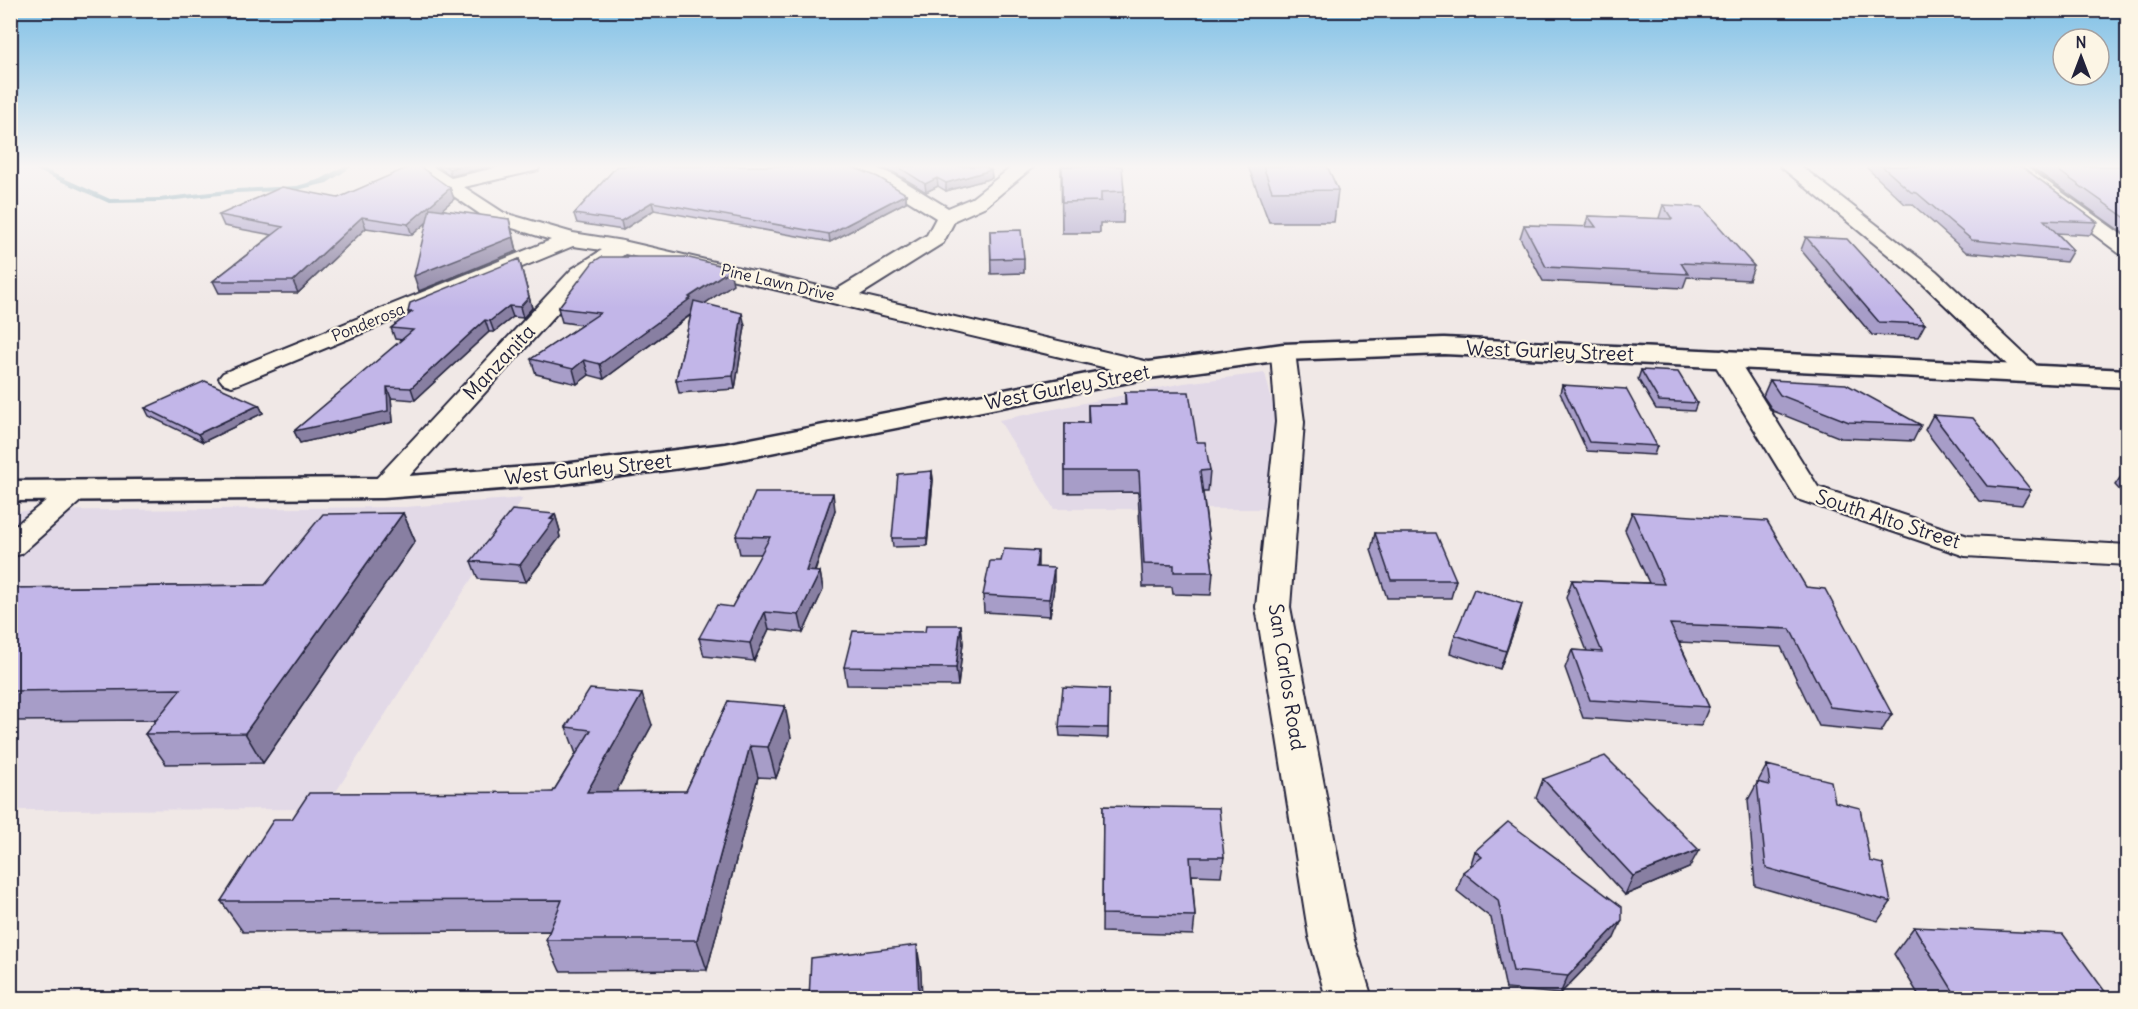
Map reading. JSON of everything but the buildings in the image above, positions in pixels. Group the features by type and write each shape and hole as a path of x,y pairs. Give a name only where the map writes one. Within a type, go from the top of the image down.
{"main road":[{"name":"West Gurley Street","path":"10,491 382,488 555,475 724,453 1149,370 1283,352 1444,346 2127,379"}],"street":[{"name":"Pine Lawn Drive","path":"491,213 497,217 571,238 623,247 1149,370"},
{"path":"942,213 947,216"},
{"path":"841,297 936,239 947,216 954,213"},
{"path":"1849,213 1928,276 2031,374"},
{"path":"2077,213 2127,249"},
{"name":"Ponderosa","path":"232,378 571,238"},
{"name":"Manzanita","path":"382,488 580,274 623,247"},
{"name":"San Carlos Road","path":"1283,352 1290,422 1273,608 1331,937 1349,999"},
{"name":"South Alto Street","path":"1724,358 1807,493 1965,546 2127,555"},
{"path":"10,547 75,491"}],"shaded area":[{"path":"1265,373 1275,414 1269,509 1054,509 999,420 1184,383"},
{"path":"523,498 325,809 11,810 11,511 405,507"}]}
